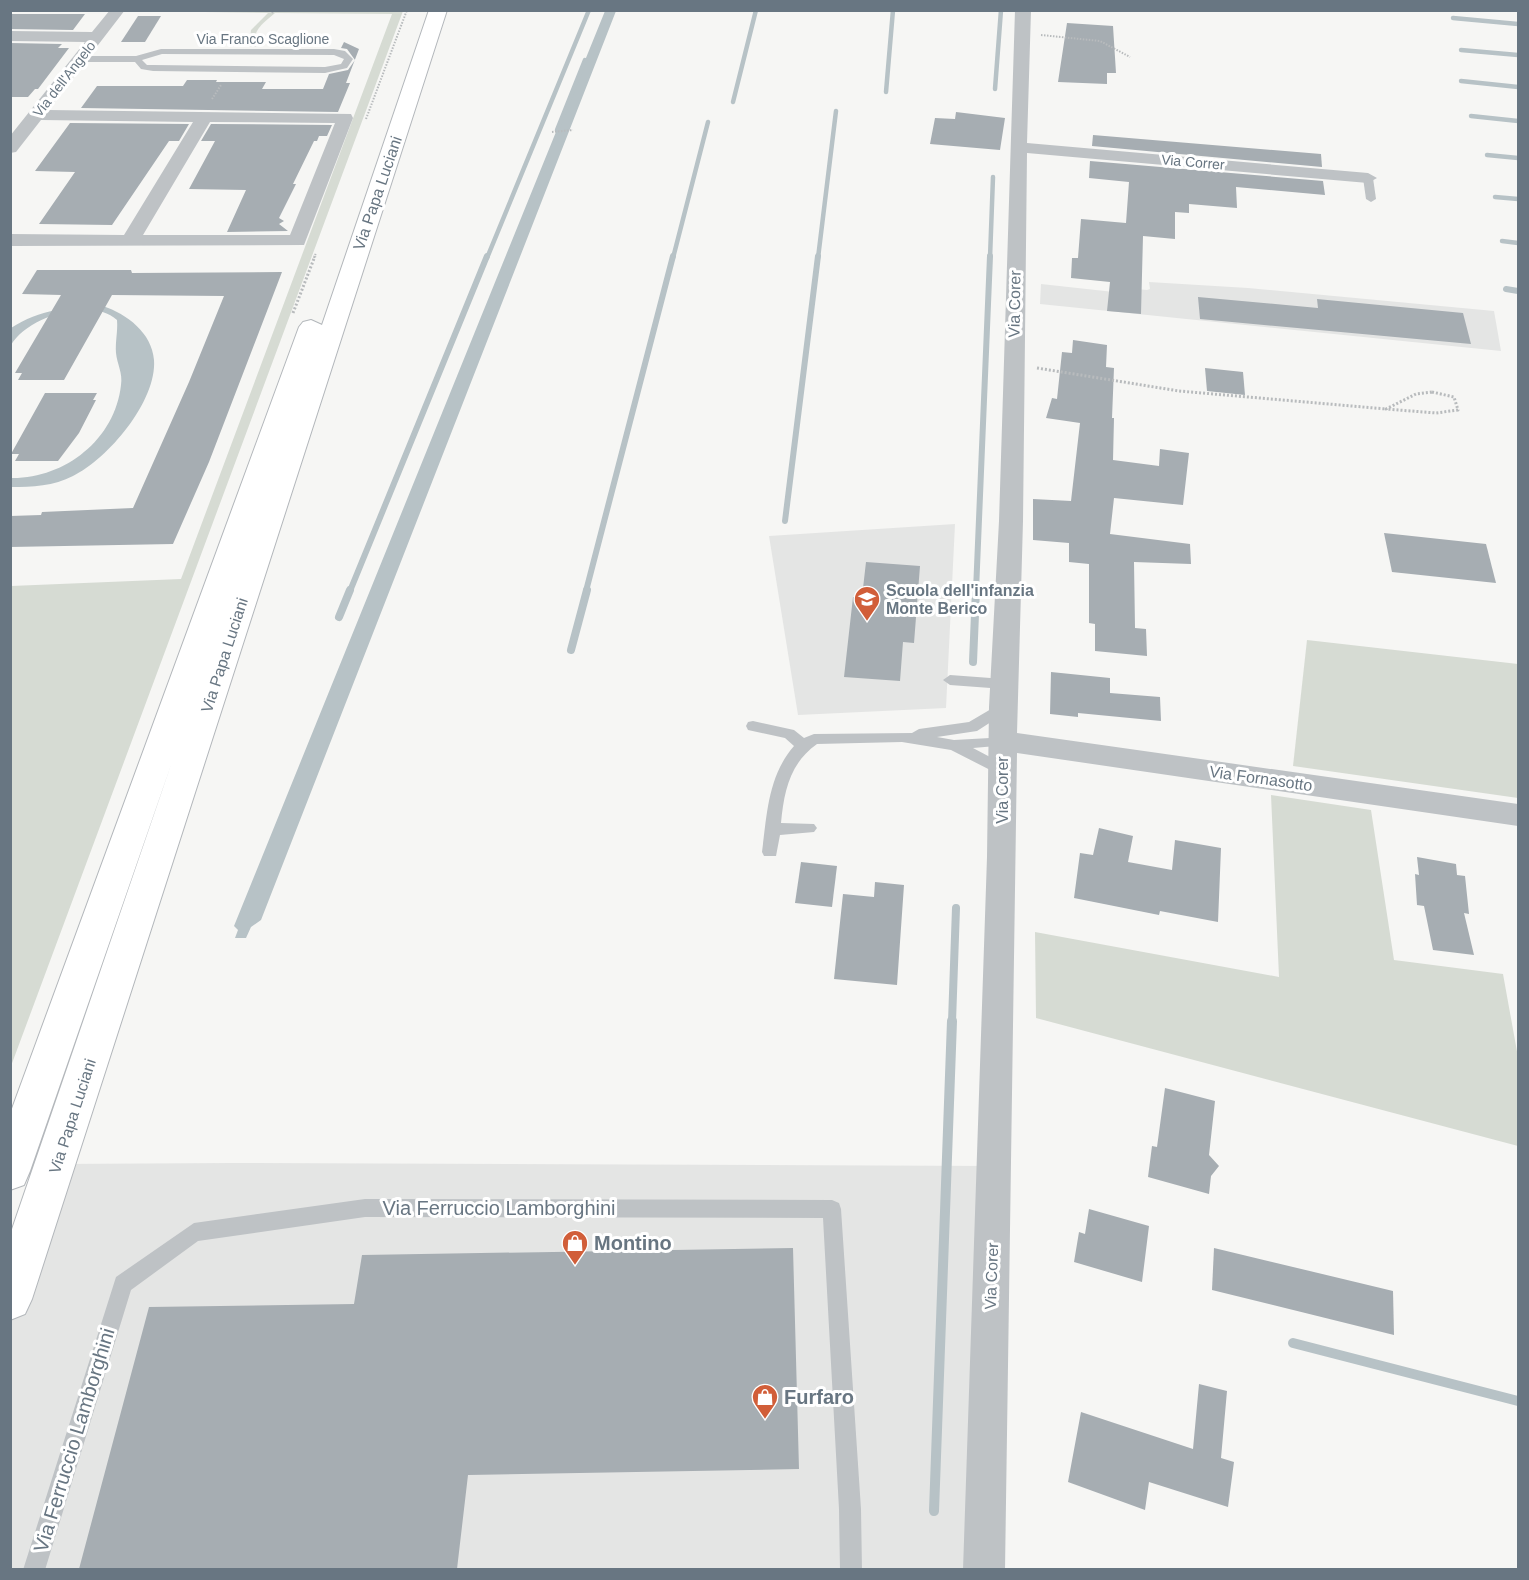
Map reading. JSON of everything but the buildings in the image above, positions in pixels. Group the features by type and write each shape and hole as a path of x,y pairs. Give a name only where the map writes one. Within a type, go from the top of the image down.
{"main road":[{"name":"Via Papa Luciani","path":"10,1171 421,10"},
{"name":"Via Papa Luciani","path":"10,1299 438,10"}],"street":[{"name":"Via dell'Angelo","path":"10,148 117,10"},
{"name":"Via Corer","path":"984,1569 1003,695 1011,520 1018,147 1023,22"},
{"path":"10,36 98,36"},
{"path":"10,240 297,241 345,118 36,115"},
{"path":"130,241 206,117"},
{"name":"Via Correr","path":"1018,147 1368,178"},
{"name":"Via Fornasotto","path":"1003,741 1518,815"}],"lane":[{"name":"Via Franco Scaglione","path":"79,59 137,59 161,51 334,52 349,59 344,66 325,70 153,68 144,67 137,59"},
{"path":"1368,178 1371,199"},
{"path":"950,680 1003,695 972,727"},
{"path":"753,726 789,734 803,745"},
{"path":"770,852 782,778 788,762 803,745 814,739 832,736 902,736 972,727 1003,741"},
{"path":"902,736 954,745 1003,741"},
{"path":"954,745 1002,770"},
{"path":"773,829 809,828"},
{"name":"Via Ferruccio Lamborghini","path":"34,1569 123,1284 194,1232 365,1208 832,1209 850,1509 851,1569"}],"path":[{"path":"1023,22 1100,41 1130,57"},
{"path":"206,117 214,94 229,79"},
{"path":"552,132 573,130"},
{"path":"1013,363 1135,386 1385,409 1450,413 1458,410 1459,406 1455,398 1448,394 1424,392 1385,409"}],"shaded area":[{"path":"135,11 403,11 11,1066 11,586 181,579 392,14 275,13 257,31 256,47 249,47 251,30 268,13"},
{"path":"605,11 616,11 261,920 251,927 246,938 235,938 238,930 234,926"},
{"path":"1149,282 1248,288 1494,311 1501,351 1040,304 1041,284 1114,292 1116,287 1147,290 1150,289"},
{"path":"103,306 129,319 149,341 154,360 153,376 148,393 128,427 115,443 87,468 51,484 11,487 11,478 31,477 68,464 98,439 117,405 121,373 116,353 117,320 106,313 76,310 45,318 19,335 11,345 11,328 33,317 55,310"},
{"name":"Scuola dell'infanzia Monte Berico","path":"955,524 946,708 798,715 769,536"},
{"path":"1307,640 1518,664 1518,798 1293,766"},
{"path":"1271,795 1371,810 1394,960 1503,974 1518,1057 1518,1146 1036,1018 1035,932 1279,977"},
{"path":"56,1164 994,1166 984,1569 11,1570 11,1299"}],"waterway":[{"path":"487,258 589,10"},
{"path":"733,102 756,10"},
{"path":"886,92 893,10"},
{"path":"995,89 1001,10"},
{"path":"1453,18 1518,24"},
{"path":"1461,50 1518,55"},
{"path":"557,130 585,60"},
{"path":"1461,81 1518,87"},
{"path":"818,258 836,111"},
{"path":"1471,116 1518,121"},
{"path":"673,258 708,122"},
{"path":"1487,155 1518,158"},
{"path":"990,258 993,177"},
{"path":"1495,197 1518,199"},
{"path":"1502,241 1518,243"},
{"path":"350,591 487,256"},
{"path":"586,591 673,256"},
{"path":"785,521 818,256"},
{"path":"976,591 990,256"},
{"path":"1506,289 1518,291"},
{"path":"339,617 350,590"},
{"path":"571,650 587,590"},
{"path":"973,662 976,590"},
{"path":"952,1022 956,908"},
{"path":"934,1511 952,1021"},
{"path":"1293,1343 1518,1401"}],"place":[{"name":"Scuola dell'infanzia Monte Berico","path":"867,622"},
{"name":"Montino","path":"575,1266"},
{"name":"Furfaro","path":"765,1420"}]}
